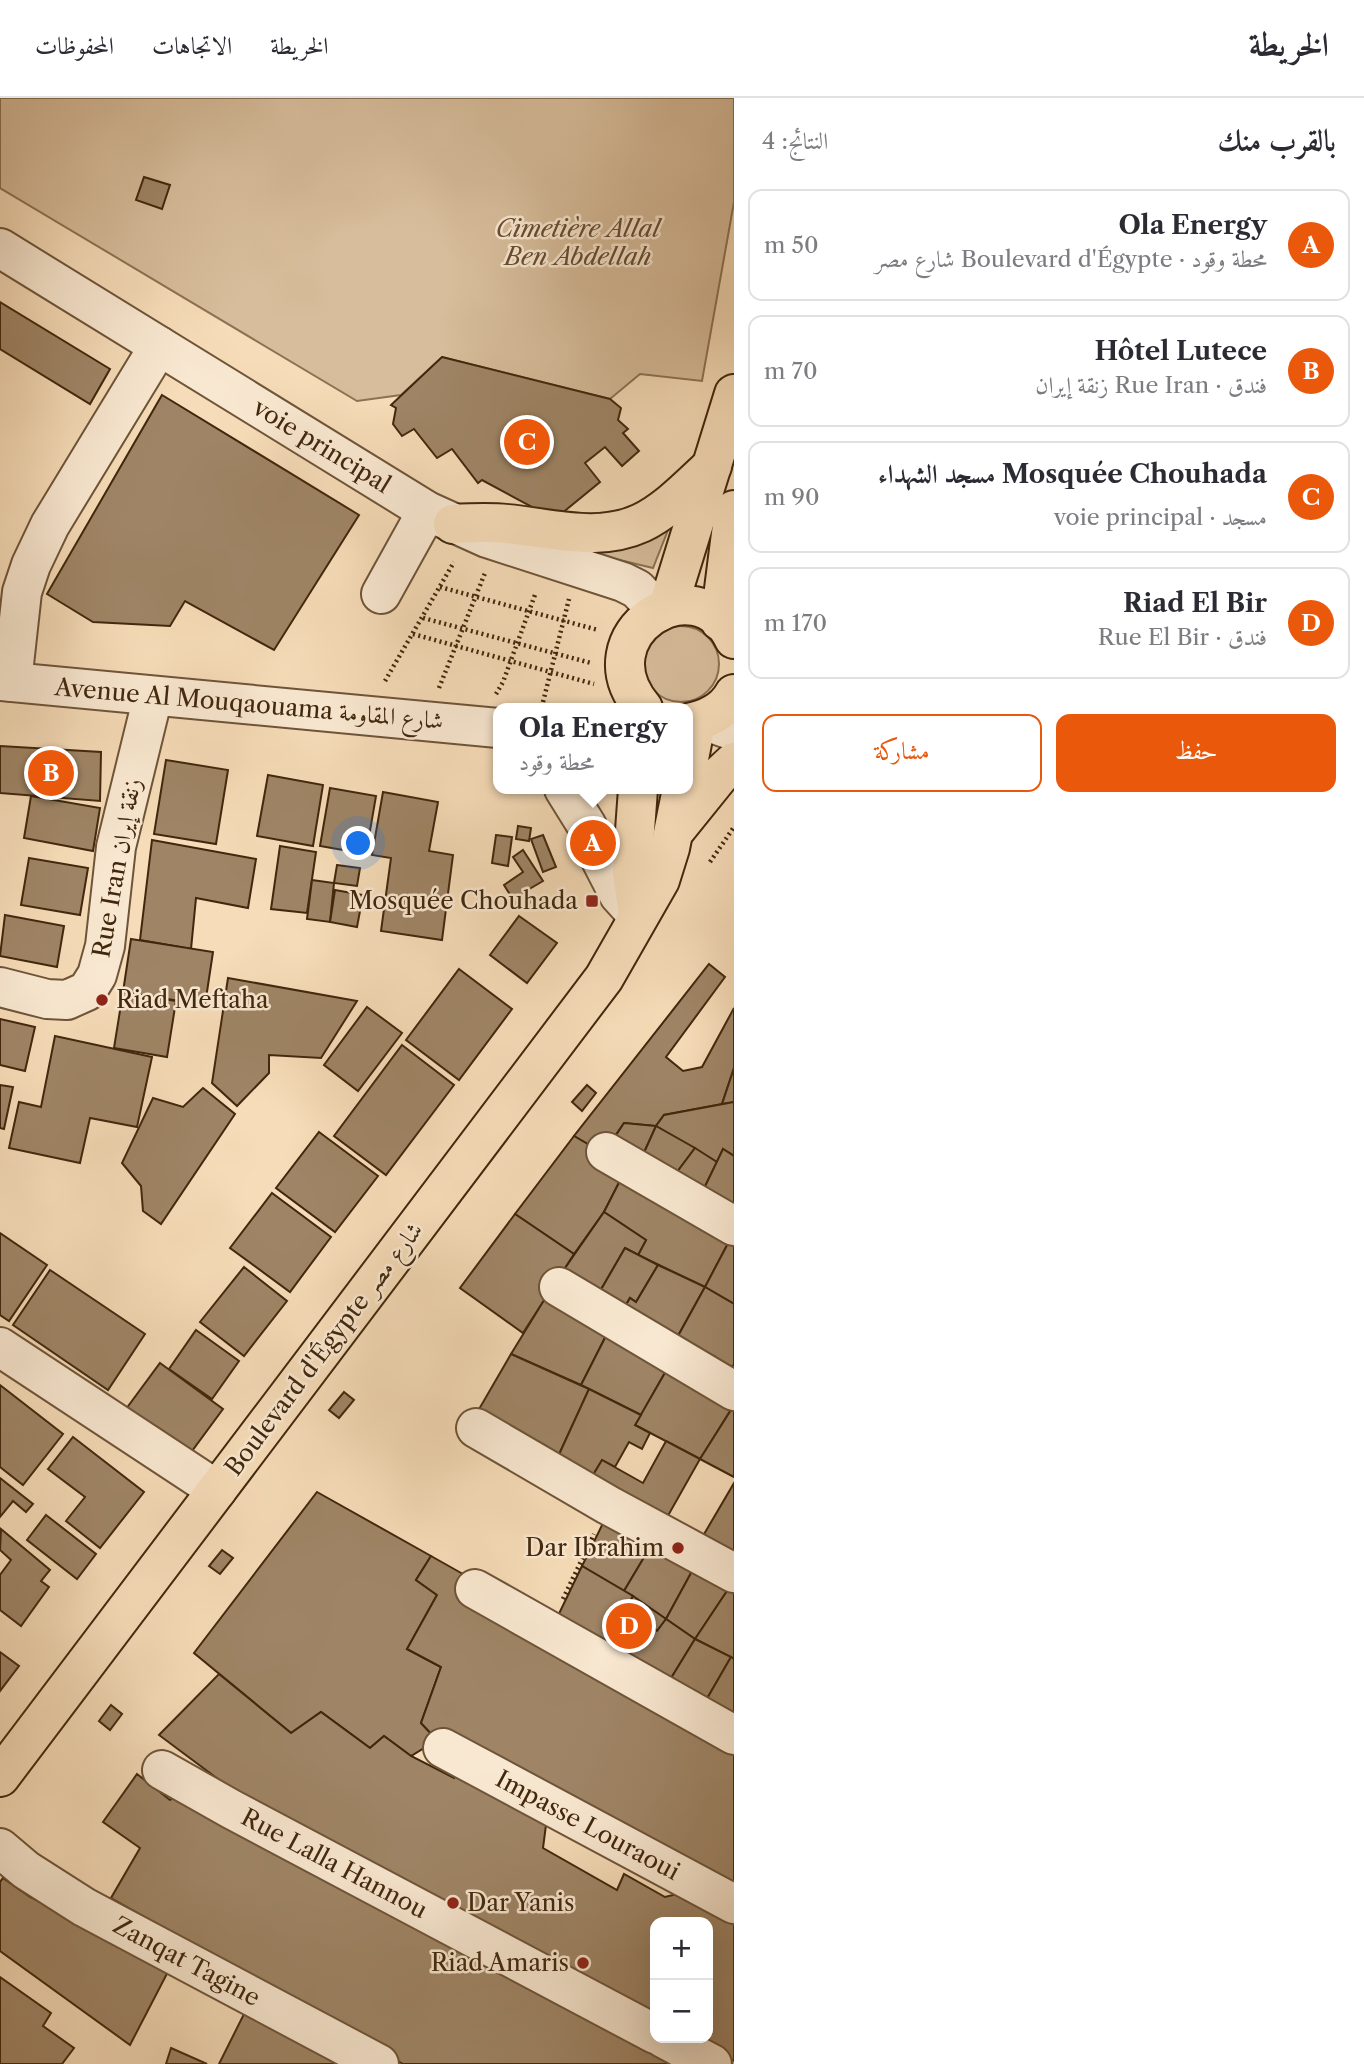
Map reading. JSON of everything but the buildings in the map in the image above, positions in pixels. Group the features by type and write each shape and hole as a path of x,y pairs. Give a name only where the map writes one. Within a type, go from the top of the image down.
{"main road":[{"path":"663,610 721,456 734,397"},
{"path":"440,518 582,533 621,530 640,524 657,514 721,456"},
{"path":"730,632 734,510"},
{"path":"637,703 626,679 625,663 627,647 634,632 645,620 663,610 690,605 702,608 730,632"},
{"path":"693,752 705,724 734,694"},
{"path":"674,832 719,776 734,762"},
{"path":"614,794 635,829"},
{"path":"638,794 632,872 638,915"},
{"name":"Boulevard d'Égypte شارع مصر","path":"0,1777 604,978 660,880 674,832 681,794"}],"street":[{"name":"voie principal","path":"0,248 440,518 499,542 623,582 663,610"},
{"path":"6,682 22,592 50,525 159,346"},
{"path":"381,594 440,518"},
{"name":"Avenue Al Mouqaouama شارع المقاومة","path":"6,682 493,727"},
{"name":"Rue Iran زنقة إيران","path":"0,987 47,999 66,1000 87,991 97,975 105,946 116,846 153,696"},
{"path":"567,794 587,826"},
{"path":"601,860 619,895 638,915"},
{"path":"606,1152 734,1226"},
{"path":"559,1287 734,1391"},
{"path":"0,1347 217,1490"},
{"path":"477,1428 608,1505 734,1573"},
{"path":"475,1589 734,1735"},
{"name":"Impasse Louraoui","path":"443,1748 734,1904"},
{"name":"Rue Lalla Hannou","path":"162,1770 230,1809 650,2031"},
{"name":"Zanqat Tagine","path":"0,1848 26,1870 84,1906 379,2064"},
{"path":"672,2043 712,2064"}],"path":[{"path":"384,683 455,561"},
{"path":"440,685 484,576"},
{"path":"440,587 601,631"},
{"path":"543,702 571,588"},
{"path":"499,691 536,592"},
{"path":"423,618 598,665"},
{"path":"412,634 600,685"},
{"path":"710,862 734,827"},
{"path":"548,1630 608,1505"}],"green space":[{"name":"Cimetière Allal Ben Abdellah","path":"0,98 734,98 734,202 702,381 640,374 610,399 442,357 401,395 357,401 0,188"},
{"path":"674,515 653,568 553,544"},
{"path":"681,626 695,629 708,637 716,650 719,664 716,678 708,691 695,699 681,702 667,699 654,691 646,678 643,664 646,650 654,637 667,629"}],"place":[{"name":"Mosquée Chouhada مسجد الشهداء","path":"527,442"},
{"name":"Hôtel Lutece","path":"51,773"},
{"name":"Ola Energy","path":"593,843"},
{"name":"Mosquée Chouhada","path":"592,901"},
{"name":"Riad Meftaha","path":"102,1000"},
{"name":"Dar Ibrahim","path":"678,1548"},
{"name":"Riad El Bir","path":"629,1626"},
{"name":"Dar Yanis","path":"453,1903"},
{"name":"Riad Amaris","path":"583,1963"}]}
